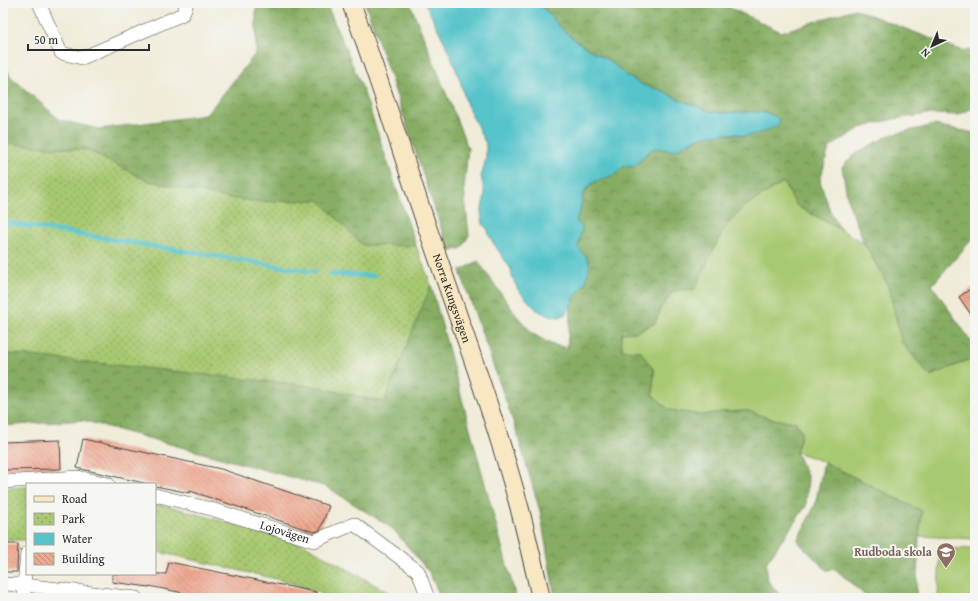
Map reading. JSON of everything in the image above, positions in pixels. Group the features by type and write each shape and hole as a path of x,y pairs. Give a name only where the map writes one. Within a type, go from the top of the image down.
{"main road":[{"name":"Norra Kungsvägen","path":"351,3 432,243 475,364 519,506 541,598"}],"street":[{"path":"39,3 61,53 82,58 182,14 187,3"},
{"path":"3,482 33,482 78,477 104,483"},
{"name":"Lojovägen","path":"156,495 211,509 314,541 354,524 418,571 428,598"},
{"path":"24,598 26,564"},
{"path":"3,584 24,585 136,598"}],"green space":[{"path":"256,3 326,3 362,87 416,246 362,245 319,200 262,202 227,198 148,181 87,150 3,143 3,62 11,77 60,120 99,129 206,115 256,53"},
{"path":"365,3 410,3 468,148 464,189 469,235 462,248 449,252"},
{"path":"539,3 720,3 781,32 855,9 960,50 975,51 975,107 958,115 929,114 894,119 860,128 829,148 820,181 830,211 840,229 797,206 783,182 744,207 725,227 695,289 673,291 661,308 655,323 636,332 621,333 622,350 640,351 654,370 653,395 669,410 701,415 722,412 748,411 772,419 796,422 802,433 796,452 808,478 806,506 766,563 768,581 783,598 555,598 540,511 515,427 460,271 478,261 517,316 533,334 551,344 567,348 571,307 589,261 578,247 580,240 576,221 580,213 583,197 590,186 595,182 607,178 625,166 642,160 653,149 658,148 674,150 696,139 713,135 732,134 744,136 773,115 761,112 712,112 678,99 661,90 643,85 627,76 610,61 575,40 562,29"},
{"path":"934,125 975,133 975,236 932,285 975,347 975,357 930,376 902,343 888,285 864,243 848,201 842,167 856,153 890,135"},
{"path":"3,143 87,150 148,181 227,198 262,202 319,200 362,245 416,246 431,285 384,402 313,386 3,353"},
{"path":"783,182 797,206 864,243 888,285 902,343 930,376 975,357 975,539 919,536 921,511 824,462 796,452 802,433 796,422 772,419 748,411 722,412 701,415 669,410 653,395 654,370 622,350 621,333 636,332 655,323 661,308 673,291 710,256 725,227 744,207"},
{"path":"431,285 516,598 441,598 429,572 393,529 327,487 82,420 3,426 3,353 313,386 384,402"},
{"path":"824,462 922,511 919,537 916,598 868,598 835,569 826,570 797,541 815,505"},
{"path":"26,487 26,540 3,540 3,488"},
{"path":"156,504 172,507 303,544 398,598 333,598 289,582 156,551"},
{"path":"940,548 975,549 975,598 938,598"}],"water":[{"path":"425,3 539,3 562,29 575,40 610,61 627,76 643,85 661,90 678,99 712,112 761,112 773,115 780,120 778,125 775,127 752,135 712,135 695,139 674,150 658,148 653,149 633,167 624,166 613,175 590,185 583,195 579,214 576,220 582,227 578,247 589,261 586,283 574,297 571,307 565,314 560,317 547,315 537,310 518,290 512,276 511,269 494,244 488,230 483,224 481,213 485,194 481,176 486,159 486,144 466,103 460,80 448,49"}],"building":[{"path":"975,286 975,320 959,297"},
{"path":"83,439 221,469 329,506 320,530 314,532 190,491 190,493 156,486 156,483 144,483 77,468"},
{"path":"60,440 61,469 3,470 3,442"},
{"path":"3,544 18,544 17,572 3,572"},
{"path":"169,562 316,592 315,598 208,598 149,586 112,582 112,575 166,574"}],"waterway":[{"path":"3,222 315,272"},
{"path":"330,274 374,276"}],"place":[{"name":"Rudboda skola","path":"946,569"}]}
